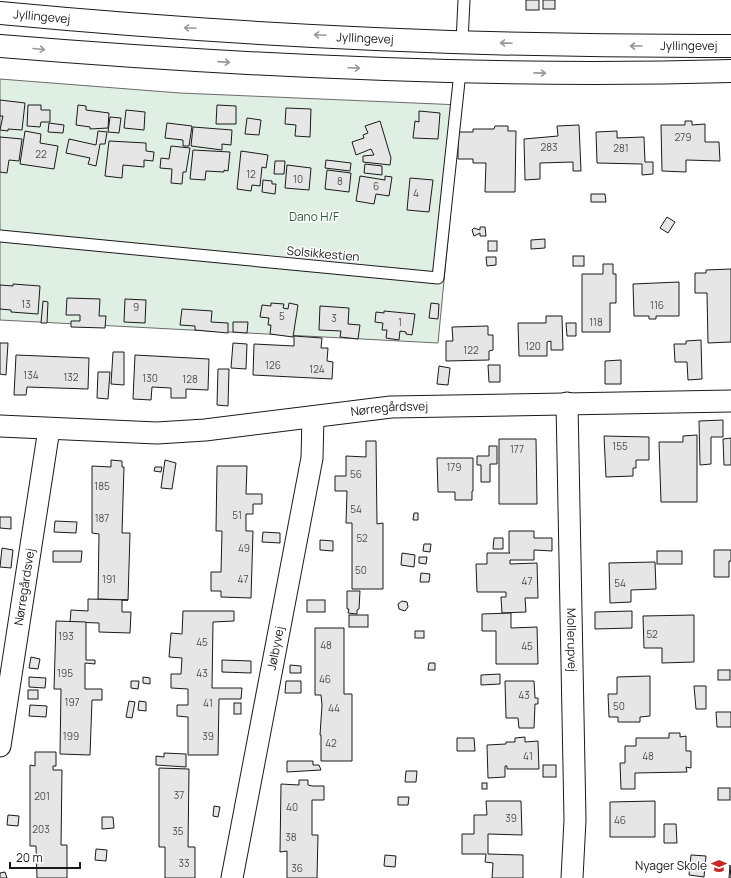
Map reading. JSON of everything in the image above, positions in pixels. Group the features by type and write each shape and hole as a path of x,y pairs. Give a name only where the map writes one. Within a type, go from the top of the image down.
{"street":[{"name":"Jyllingevej","path":"0,13 179,28 462,42 592,46 731,46"},
{"path":"0,46 239,63 460,72 629,74 731,71"},
{"name":"Nørregårdsvej","path":"0,426 156,434 313,418 391,407 731,401"},
{"name":"Mollerupvej","path":"567,403 575,820 572,878"},
{"name":"Jølbyvej","path":"232,878 312,458 313,418"},
{"name":"Nørregårdsvej","path":"0,746 49,429"}],"lane":[{"path":"462,42 464,0"},
{"name":"Solsikkestien","path":"0,236 438,278 460,72"}],"green space":[{"name":"Dano H/F","path":"0,79 180,93 461,105 438,343 0,320"}],"building":[{"path":"526,0 539,0 539,10 526,10"},
{"path":"543,0 555,0 555,9 543,9"},
{"path":"0,100 25,103 22,130 0,130 3,116 0,116"},
{"path":"28,105 41,105 41,110 50,110 50,122 41,122 40,127 27,126"},
{"path":"78,105 86,106 86,110 109,113 108,128 90,129 90,127 76,125"},
{"path":"217,105 236,106 236,124 216,124"},
{"path":"286,108 311,109 310,137 295,136 296,125 285,124"},
{"path":"126,110 145,112 144,130 124,128"},
{"path":"419,111 440,113 438,139 413,138 415,121 419,122"},
{"path":"110,117 121,118 119,133 108,132"},
{"path":"247,118 261,120 259,135 245,134"},
{"path":"380,121 391,158 390,165 363,162 363,156 374,155 371,149 356,155 352,142 364,138 363,135 368,133 365,126"},
{"path":"685,121 692,121 692,125 705,124 705,142 719,142 720,161 686,160 686,172 662,171 661,125 685,125"},
{"path":"49,123 64,125 63,133 48,132"},
{"path":"167,123 192,126 189,146 183,146 183,140 165,138"},
{"path":"579,125 581,171 573,171 573,162 540,163 540,179 525,180 524,139 558,136 557,126"},
{"path":"495,126 508,126 508,131 516,131 515,192 485,192 486,163 473,163 473,159 458,159 458,132 473,132 473,129 494,129"},
{"path":"193,127 232,130 231,145 222,144 222,150 191,146"},
{"path":"25,131 41,134 40,143 58,146 54,169 20,164"},
{"path":"98,131 107,132 105,144 100,144 96,166 88,164 90,158 66,153 69,139 96,145"},
{"path":"617,131 617,138 644,137 645,162 653,162 653,174 642,175 642,164 597,163 596,132"},
{"path":"0,137 22,139 19,161 9,160 7,173 0,172"},
{"path":"109,141 146,143 146,151 154,152 153,161 144,160 144,167 123,165 122,178 105,176"},
{"path":"171,146 190,148 186,172 183,172 182,184 171,183 172,169 160,168 161,158 169,159"},
{"path":"193,150 230,152 228,171 206,171 205,180 190,179"},
{"path":"241,151 268,155 266,168 262,167 260,186 252,185 251,191 237,189"},
{"path":"326,160 351,163 350,171 325,168"},
{"path":"275,161 285,161 284,174 274,174"},
{"path":"365,164 382,166 382,175 364,173"},
{"path":"287,165 311,168 309,190 285,188"},
{"path":"327,170 351,173 349,192 325,189"},
{"path":"360,176 385,180 385,176 392,177 389,196 376,194 374,204 356,201"},
{"path":"410,178 433,180 429,212 407,210"},
{"path":"263,180 272,181 272,184 276,184 275,194 262,192"},
{"path":"591,194 605,194 606,202 591,202"},
{"path":"667,217 675,222 668,233 660,228"},
{"path":"480,227 485,227 486,236 480,236 480,233 474,236 472,230 474,228 480,230"},
{"path":"545,239 545,248 531,249 531,240"},
{"path":"488,241 497,241 497,251 488,251"},
{"path":"573,256 584,256 584,266 573,266"},
{"path":"486,257 496,257 496,265 487,266"},
{"path":"603,264 613,264 613,274 616,274 616,303 610,303 610,332 582,332 582,274 603,274"},
{"path":"731,269 731,342 708,343 707,293 695,293 695,273 706,273 706,270"},
{"path":"679,282 679,316 656,316 656,319 649,319 649,316 634,316 633,284"},
{"path":"13,284 40,286 38,314 11,312 11,310 0,309 0,285 13,286"},
{"path":"67,298 100,299 99,316 106,316 105,328 71,327 71,321 80,321 80,315 66,315"},
{"path":"125,299 146,300 145,323 124,322"},
{"path":"43,301 48,302 47,323 41,323"},
{"path":"271,303 284,304 283,308 288,309 289,303 298,305 293,337 270,334 271,325 268,325 269,318 260,317 262,305 271,306"},
{"path":"431,303 439,304 438,319 429,318"},
{"path":"320,306 349,308 348,324 360,325 358,339 340,337 341,331 319,330"},
{"path":"182,309 212,311 211,322 228,323 228,333 195,330 195,326 180,325"},
{"path":"384,311 415,314 412,335 400,331 399,340 386,338 387,330 382,330 383,323 375,322 376,312 384,313"},
{"path":"546,316 562,316 563,350 551,350 551,341 547,342 547,356 519,356 518,323 546,323"},
{"path":"233,322 248,322 247,333 233,332"},
{"path":"566,323 576,323 576,336 567,336"},
{"path":"488,326 488,335 493,335 493,350 489,351 489,360 446,361 446,341 453,341 452,327"},
{"path":"294,336 322,338 321,348 328,348 327,361 333,362 332,379 253,375 254,344 294,346"},
{"path":"701,340 702,379 688,380 687,362 675,362 674,344 686,344 686,341"},
{"path":"0,343 8,343 6,375 0,374"},
{"path":"233,343 247,344 246,369 231,368"},
{"path":"113,352 124,352 124,385 111,384"},
{"path":"16,355 89,358 88,389 27,387 26,395 14,395"},
{"path":"135,355 209,359 208,390 186,389 186,398 171,398 171,388 152,387 151,400 133,399"},
{"path":"621,360 621,384 605,384 605,361"},
{"path":"488,365 500,365 500,382 489,382"},
{"path":"439,366 450,368 448,385 437,384"},
{"path":"218,369 229,369 228,406 217,405"},
{"path":"98,372 110,372 108,399 97,398"},
{"path":"723,420 723,437 711,437 711,464 700,465 699,421"},
{"path":"697,435 697,502 661,502 659,442 683,442 683,436"},
{"path":"604,436 649,437 649,460 636,460 636,468 633,468 633,476 606,477"},
{"path":"731,438 731,465 724,465 723,439"},
{"path":"499,439 536,439 537,504 499,504"},
{"path":"366,441 376,441 377,524 383,523 383,589 352,589 352,523 346,523 347,491 335,491 335,476 346,476 346,456 366,457"},
{"path":"489,446 497,446 497,464 490,464 490,482 481,482 481,465 477,465 477,456 489,456"},
{"path":"437,458 473,458 472,500 455,500 455,492 438,492"},
{"path":"111,460 122,461 122,467 124,467 122,533 130,533 128,600 98,599 99,534 92,533 92,466 111,467"},
{"path":"165,460 176,463 172,489 161,488"},
{"path":"217,466 247,466 246,494 262,494 262,504 253,504 253,514 246,514 246,531 253,531 251,598 221,597 221,591 211,591 211,572 221,572 222,531 216,531"},
{"path":"155,467 162,467 161,472 154,471"},
{"path":"414,513 418,513 418,520 413,520"},
{"path":"0,517 11,517 11,529 0,528"},
{"path":"55,521 77,522 76,533 54,532"},
{"path":"509,531 534,531 534,538 552,538 552,551 534,550 534,560 510,560 510,564 537,563 538,598 525,598 526,612 502,613 501,597 506,597 506,592 477,592 476,564 487,564 487,553 510,553"},
{"path":"263,532 280,533 280,543 262,542"},
{"path":"494,538 503,538 503,549 493,549"},
{"path":"320,540 333,541 333,551 320,550"},
{"path":"424,544 431,544 430,552 423,551"},
{"path":"2,548 13,550 11,568 0,567"},
{"path":"714,550 731,550 729,577 714,577"},
{"path":"53,551 82,551 81,562 53,562"},
{"path":"657,551 682,551 682,564 657,564"},
{"path":"402,553 415,555 414,567 401,565"},
{"path":"419,557 427,557 426,564 419,563"},
{"path":"655,562 656,589 631,590 631,602 610,603 609,563"},
{"path":"421,573 430,574 429,582 420,582"},
{"path":"347,591 360,591 359,609 357,610 357,614 348,613"},
{"path":"88,599 128,600 122,600 122,612 131,612 130,633 99,632 99,623 70,622 71,610 88,611"},
{"path":"307,600 325,600 325,612 307,612"},
{"path":"402,601 407,602 408,607 405,611 399,609 398,604"},
{"path":"183,611 234,611 234,621 213,622 212,688 242,688 241,699 219,699 218,755 188,755 188,717 177,716 177,705 188,705 188,689 171,688 171,674 181,674 182,658 169,657 171,633 182,634"},
{"path":"632,611 632,628 595,629 595,612"},
{"path":"511,613 511,628 537,627 538,664 496,664 496,631 482,631 482,614"},
{"path":"349,615 368,615 368,627 349,627"},
{"path":"694,615 694,662 662,663 662,648 644,648 643,616"},
{"path":"56,621 86,622 86,660 95,660 95,664 85,663 85,689 102,689 102,700 92,700 90,755 60,754 61,689 54,689"},
{"path":"315,628 344,628 344,694 352,694 352,761 321,761 320,735 322,705 321,695 315,695"},
{"path":"415,631 424,631 424,638 415,638"},
{"path":"31,657 40,659 38,669 29,668"},
{"path":"222,660 251,661 251,673 222,672"},
{"path":"429,663 435,663 435,670 428,670"},
{"path":"290,665 301,666 301,673 290,673"},
{"path":"718,670 730,670 730,680 718,680"},
{"path":"500,674 500,684 481,685 481,675"},
{"path":"650,676 650,716 640,717 640,722 618,722 618,717 609,717 608,694 617,694 617,677"},
{"path":"29,677 46,678 45,688 29,687"},
{"path":"143,677 150,678 150,684 143,683"},
{"path":"131,681 139,681 138,689 131,688"},
{"path":"286,681 301,681 301,693 285,693"},
{"path":"505,681 534,681 535,698 538,698 538,704 535,704 534,728 519,728 518,718 506,718"},
{"path":"694,686 706,686 706,709 696,709"},
{"path":"28,690 38,690 38,699 28,699"},
{"path":"129,701 135,702 132,718 126,717"},
{"path":"139,701 146,702 146,711 138,710"},
{"path":"234,703 241,703 241,714 234,714"},
{"path":"30,705 47,706 46,717 29,716"},
{"path":"716,712 731,712 731,727 717,727"},
{"path":"669,733 680,733 680,737 686,736 686,751 691,751 691,768 686,767 687,772 635,773 635,789 621,789 620,763 625,763 625,746 636,746 636,738 669,738"},
{"path":"525,737 525,742 538,741 539,769 507,769 507,766 505,766 505,777 488,778 487,745 506,744 506,742 515,742 515,738"},
{"path":"457,738 474,738 475,751 457,751"},
{"path":"35,752 56,752 56,766 53,766 53,770 62,770 61,845 67,845 67,878 37,878 36,846 30,846 30,765 35,766"},
{"path":"164,753 186,754 186,767 156,765 156,756 164,757"},
{"path":"287,761 313,761 313,765 319,765 321,770 287,772"},
{"path":"543,765 556,765 556,777 543,777"},
{"path":"159,768 189,769 188,847 195,847 195,878 165,878 165,847 159,847"},
{"path":"406,771 417,771 416,782 405,782"},
{"path":"299,780 308,780 308,785 312,786 324,786 324,800 312,800 312,835 318,835 317,878 287,878 287,851 280,852 281,784 299,785"},
{"path":"482,783 487,783 487,789 482,789"},
{"path":"718,788 730,788 730,800 718,800"},
{"path":"398,797 409,797 408,805 398,805"},
{"path":"486,801 521,801 522,835 488,834 488,854 523,855 523,878 492,878 493,863 485,862 486,854 462,854 462,834 474,834 474,815 487,815"},
{"path":"655,801 655,837 610,837 610,802"},
{"path":"214,806 220,807 218,817 213,816"},
{"path":"8,815 19,816 18,826 7,825"},
{"path":"102,817 113,817 114,828 102,829"},
{"path":"664,824 676,824 677,843 664,843"},
{"path":"96,849 107,850 106,861 95,860"},
{"path":"385,855 396,856 395,867 384,866"},
{"path":"691,855 706,856 704,877 689,875"},
{"path":"730,865 731,878 729,878"},
{"path":"5,872 7,878 0,878 0,873"}],"place":[{"name":"Nyager Skole","path":"719,866"}]}
